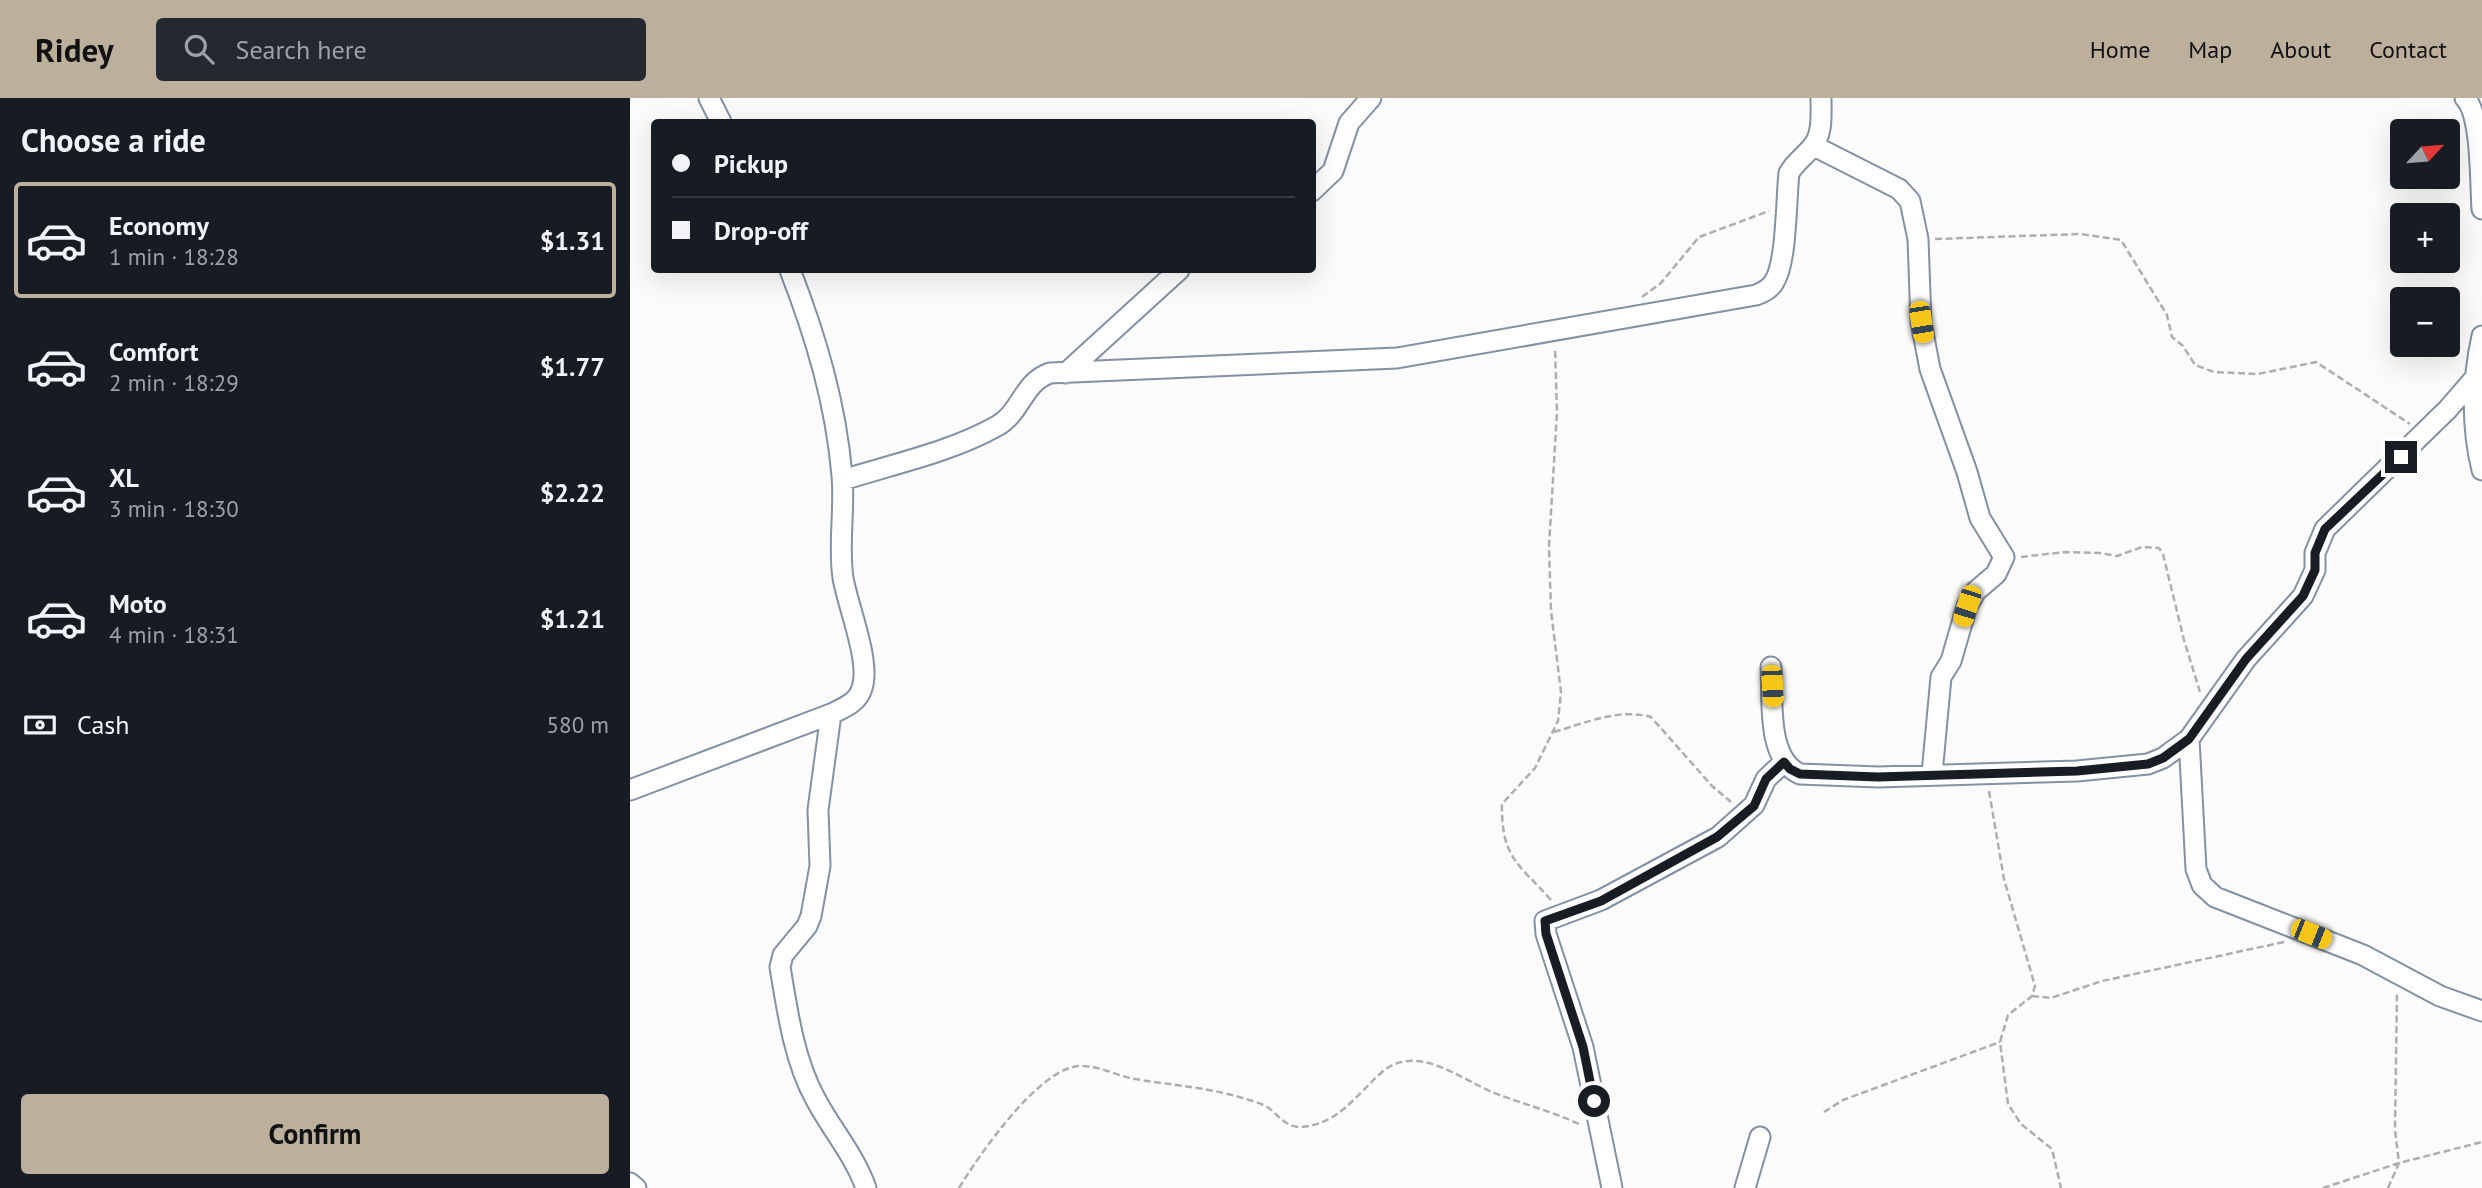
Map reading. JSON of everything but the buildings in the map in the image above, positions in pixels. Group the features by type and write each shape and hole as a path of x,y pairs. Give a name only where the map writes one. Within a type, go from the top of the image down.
{"street":[{"path":"709,98 720,119"},
{"path":"1316,187 1332,171 1339,159 1349,123 1371,98"},
{"path":"843,480 980,434 1001,424 1038,377 1170,366 1396,358 1756,295 1768,290 1781,266 1790,173 1796,161 1814,146 1819,133 1821,98"},
{"path":"2465,98 2474,112 2482,209"},
{"path":"1814,146 1899,189 1910,201 1918,239 1921,322 1930,369 1968,472 1980,518 2004,557 1996,573 1976,591 1967,606 1951,661 1941,677 1932,774"},
{"path":"630,790 831,714 856,700 864,677 843,574 843,480 836,419 826,377 791,273"},
{"path":"1066,373 1177,273"},
{"path":"2482,336 2474,379 2473,428 2482,470"},
{"path":"1771,667 1776,739 1784,762 1800,774 1828,777 1986,771 2077,771 2148,764 2163,758 2189,739 2246,659 2303,596 2315,570 2315,553 2325,529 2424,433 2474,379"},
{"path":"831,714 818,810 820,866 811,916 807,926 783,955 780,967 795,1040 814,1098 856,1164 866,1188"},
{"path":"2189,739 2196,869 2202,885 2227,902 2363,955 2440,996 2482,1011"},
{"path":"1612,1188 1583,1047 1544,925 1545,921 1601,901 1689,855 1717,837 1754,806 1766,779 1784,762"},
{"path":"1745,1188 1760,1137"},
{"path":"630,1183 636,1188"}],"path":[{"path":"1625,316 1640,299 1661,283 1699,237 1754,215 1786,207"},
{"path":"1918,239 2080,234 2114,238 2128,250 2167,315 2172,337 2183,346 2195,365 2214,372 2258,374 2316,362 2424,433"},
{"path":"1554,331 1557,401 1549,545 1551,611 1561,692 1558,720 1552,733 1535,768 1503,804 1502,818 1505,838 1515,865 1563,913"},
{"path":"2004,557 2065,552 2100,552 2118,556 2142,547 2159,548 2163,554 2183,640 2207,713"},
{"path":"1552,733 1618,714 1639,713 1651,717 1712,786 1744,813"},
{"path":"1986,771 2004,879 2035,986 2032,996 2008,1015 2000,1042 2010,1110 2021,1124 2052,1149 2060,1188"},
{"path":"2032,996 2051,998 2102,981 2268,946 2311,934"},
{"path":"2388,1188 2399,1163 2395,1129 2396,1005 2397,992 2406,977"},
{"path":"1824,1112 1843,1100 2000,1042"},
{"path":"959,1188 1000,1126 1053,1078 1073,1067 1109,1071 1131,1079 1199,1087 1267,1107 1288,1124 1300,1127 1335,1117 1353,1104 1387,1069 1415,1060 1457,1072 1492,1091 1548,1110 1600,1134"},
{"path":"2323,1188 2399,1163 2482,1142"}],"route":[{"path":"1594,1101 1583,1047 1546,934 1545,921 1555,915 1601,901 1689,855 1717,837 1754,806 1766,779 1784,762 1800,774 1878,777 1986,771 2077,771 2148,764 2163,758 2189,739 2246,659 2273,626 2303,596 2315,570 2315,553 2325,529 2346,512 2401,457"}]}
